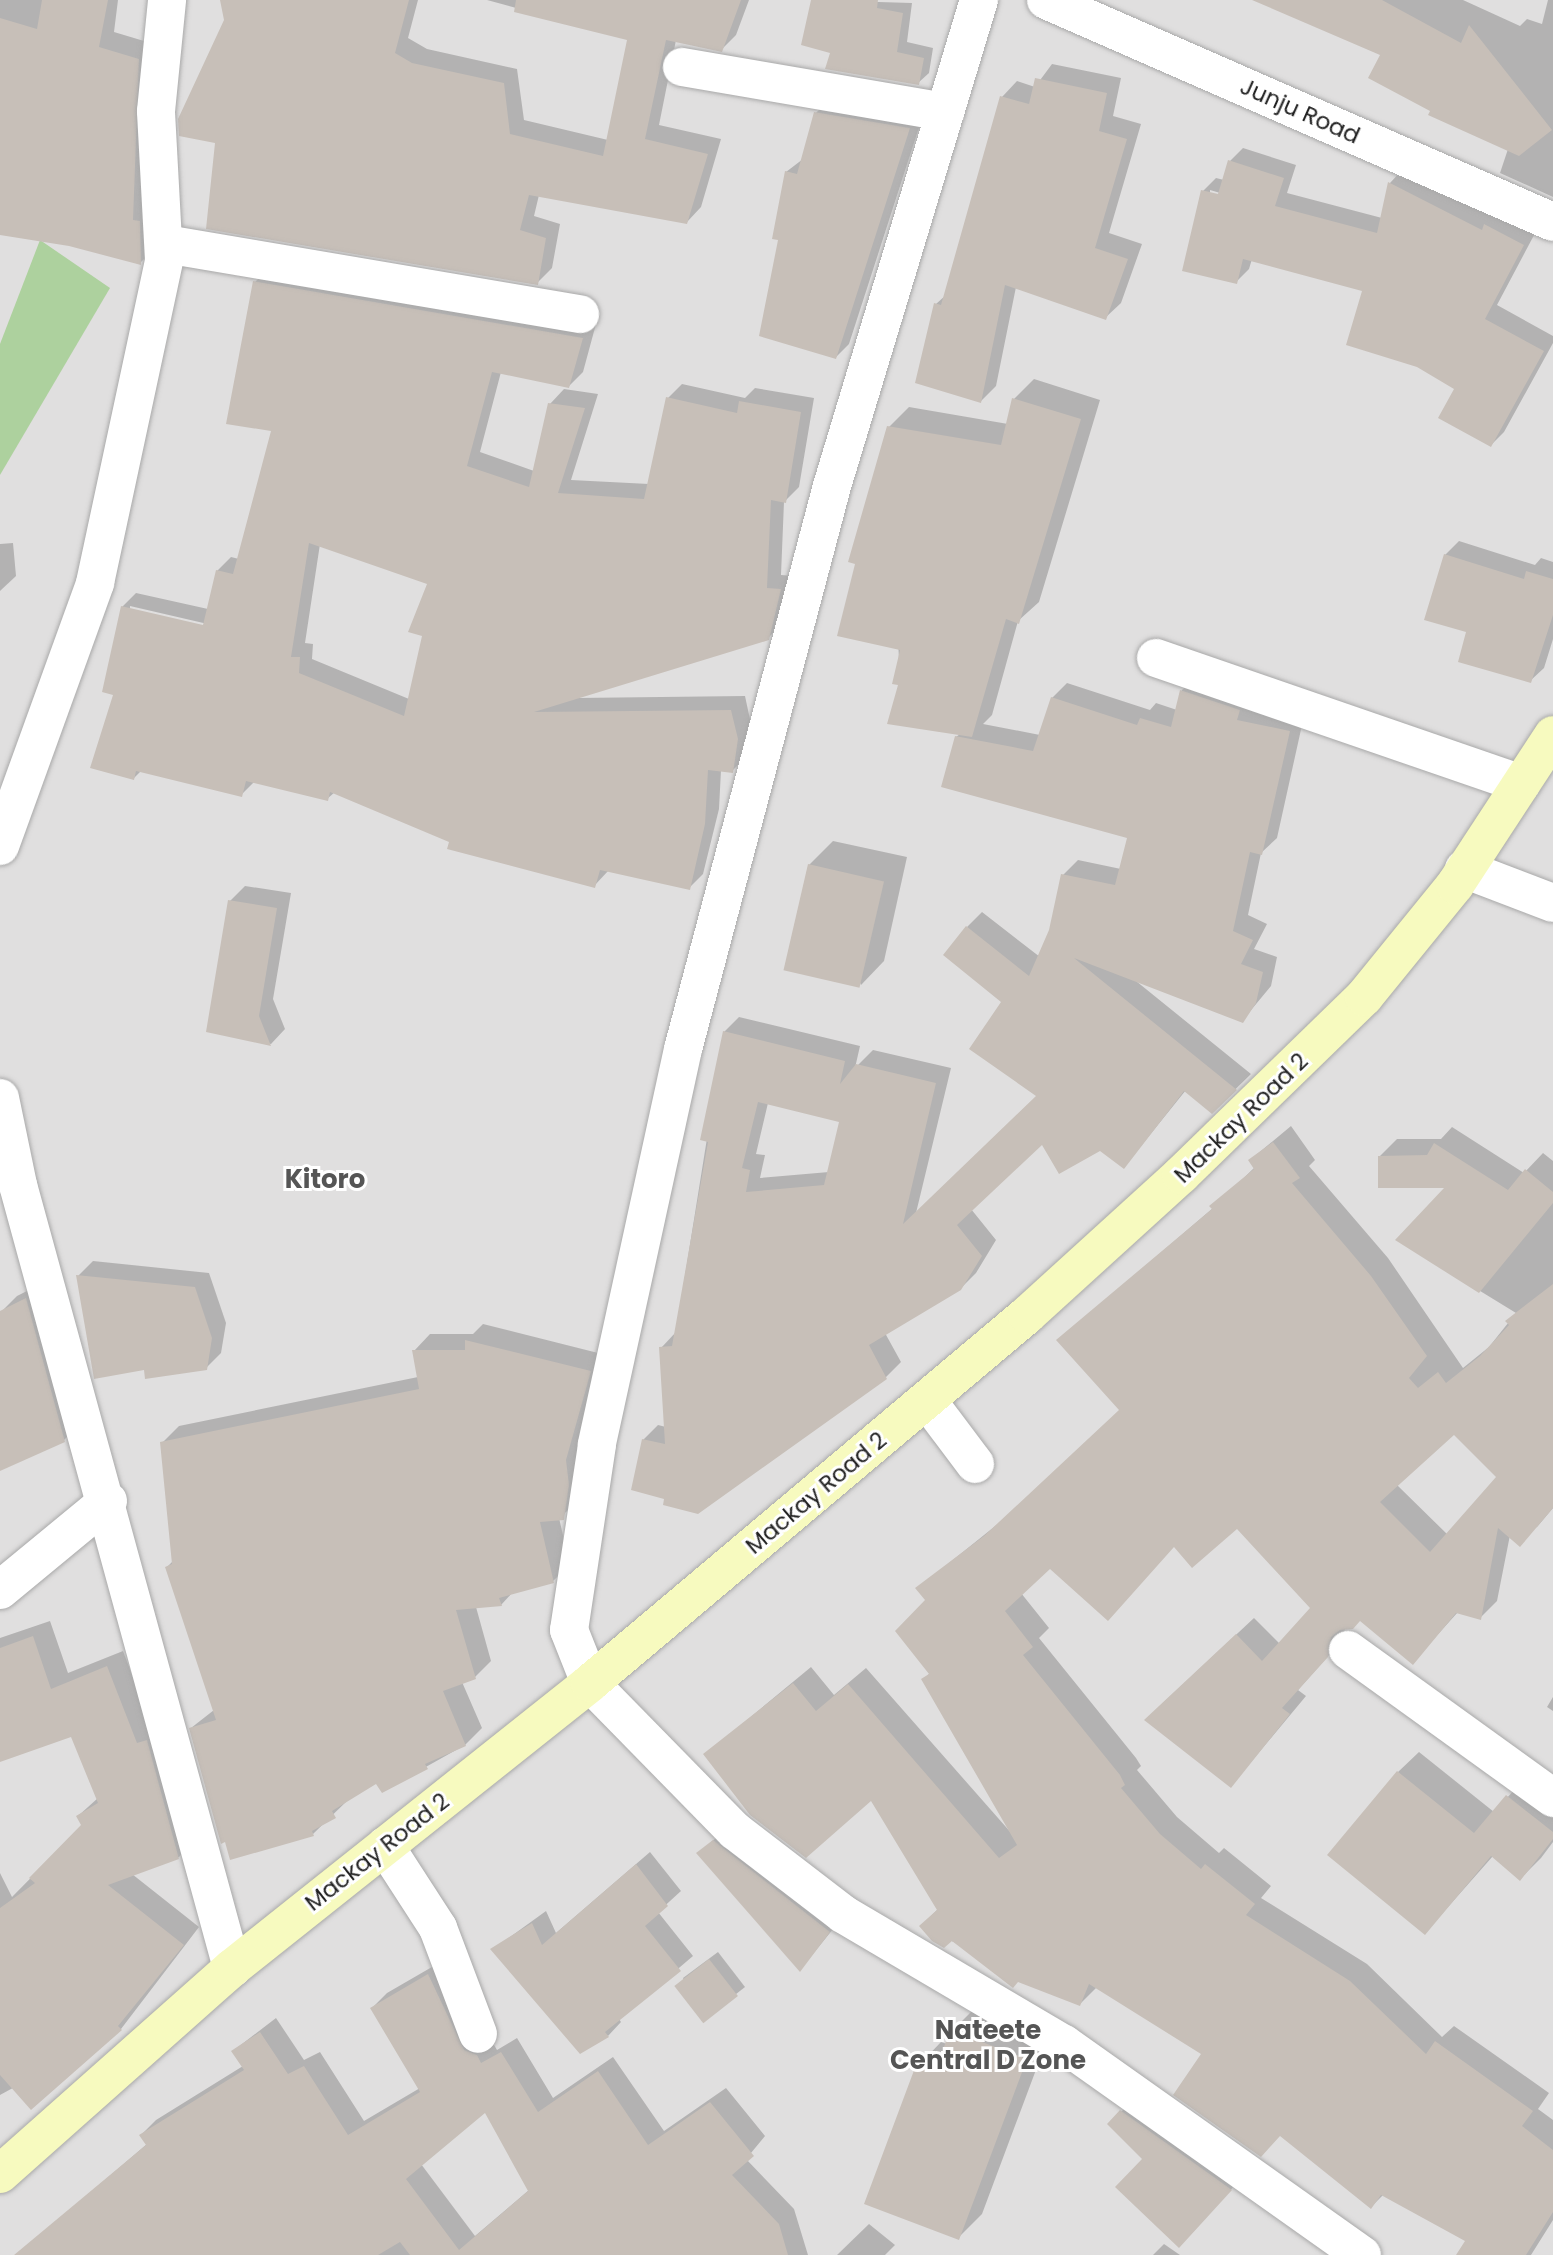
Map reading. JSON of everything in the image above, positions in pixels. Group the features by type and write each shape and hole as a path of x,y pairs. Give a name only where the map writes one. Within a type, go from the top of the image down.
{"street":[{"path":"0,846 11,776 95,583 165,244 158,194 156,111 167,0"},
{"path":"979,0 832,486 683,1049 597,1445 569,1630 590,1683 700,1800 844,1914 1064,2044 1362,2255"},
{"name":"Junju Road","path":"1046,0 1553,222"},
{"path":"682,67 946,112"},
{"path":"165,244 580,314"},
{"path":"1156,658 1521,784"},
{"name":"Mackay Road 2","path":"0,2174 232,1968 590,1683 1027,1315 1287,1075 1364,997 1464,869 1553,735"},
{"path":"1464,869 1553,903"},
{"path":"0,1098 19,1185 108,1501 232,1968"},
{"path":"927,1399 975,1464"},
{"path":"0,1590 108,1501"},
{"path":"1348,1650 1553,1798"},
{"path":"384,1846 438,1928 478,2034"}],"shaded area":[{"path":"0,0 1553,0 1553,2255 0,2255"}],"green space":[{"path":"40,240 110,288 0,475 0,344"}],"building":[{"path":"42,0 108,0 99,47 139,59 133,220 140,221 141,265 69,246 0,235 0,18 37,29"},
{"path":"220,0 409,0 395,53 412,63 504,83 510,134 603,156 627,40 514,12 516,0 741,0 722,52 666,40 645,139 708,154 687,224 529,195 520,230 546,238 538,285 206,229 215,143 179,136 178,119 224,20"},
{"path":"811,0 878,0 877,8 903,13 897,52 924,58 919,85 825,69 830,53 801,45"},
{"path":"1252,0 1382,0 1461,43 1469,25 1552,130 1519,156 1428,115 1430,111 1368,78 1380,55"},
{"path":"1035,78 1107,93 1099,131 1127,139 1095,248 1128,259 1106,320 1005,285 981,403 915,383 934,303 941,305 1000,96 1029,104"},
{"path":"814,112 910,128 836,359 759,336 778,240 772,239 785,171 797,174"},
{"path":"1228,160 1284,178 1275,206 1377,233 1388,182 1482,230 1484,224 1524,245 1485,319 1544,351 1491,447 1438,418 1454,389 1417,367 1346,345 1362,291 1243,259 1237,284 1182,271 1201,190 1218,194"},
{"path":"253,281 583,338 569,388 492,372 467,466 529,487 548,403 585,408 558,493 644,499 666,397 737,413 739,401 801,412 786,503 771,500 767,588 781,589 769,640 534,712 731,710 738,739 733,773 708,770 705,824 690,890 600,870 595,888 447,849 449,842 330,792 328,801 246,781 242,797 136,771 134,780 90,768 113,695 102,692 121,606 203,625 216,570 233,574 271,431 226,424","holes":["309,543 427,584 408,632 422,636 404,716 299,673 300,657 291,657"]},
{"path":"1012,398 1081,419 1019,624 1006,619 972,737 887,724 898,685 892,684 900,650 837,636 855,564 848,562 887,426 1001,445"},
{"path":"1444,554 1524,579 1526,571 1553,579 1553,615 1531,683 1458,662 1466,632 1424,620"},
{"path":"1180,690 1240,710 1237,720 1290,731 1262,855 1250,852 1233,931 1253,940 1241,964 1263,972 1256,1003 1243,1023 1074,958 1237,1090 1212,1114 1184,1091 1124,1169 1100,1151 1059,1174 1042,1145 957,1225 982,1256 961,1290 869,1345 887,1379 698,1514 663,1505 664,1499 631,1490 642,1439 665,1444 659,1347 672,1346 708,1142 700,1140 723,1031 845,1061 840,1084 856,1064 936,1083 903,1224 1036,1096 969,1049 1001,1002 943,955 966,926 1029,976 1049,930 1061,874 1115,885 1127,838 941,787 955,736 1033,751 1051,697 1137,725 1140,718 1171,727","holes":["758,1102 839,1122 824,1185 746,1192 750,1170 742,1168"]},
{"path":"808,864 884,882 859,988 783,970"},
{"path":"228,900 277,908 259,1016 271,1046 206,1032"},
{"path":"1273,1142 1300,1178 1292,1183 1371,1276 1427,1356 1409,1378 1418,1388 1438,1372 1446,1383 1480,1356 1509,1325 1505,1321 1553,1284 1553,1508 1520,1547 1498,1528 1481,1620 1456,1613 1413,1665 1360,1621 1353,1629 1340,1630 1331,1637 1328,1657 1282,1708 1290,1714 1231,1788 1144,1720 1236,1634 1262,1661 1310,1608 1237,1529 1192,1568 1174,1547 1108,1621 1050,1569 1005,1611 1033,1647 1023,1655 1120,1775 1125,1785 1121,1788 1160,1834 1201,1869 1205,1864 1255,1904 1246,1915 1350,1981 1426,2054 1435,2041 1533,2111 1522,2126 1553,2150 1553,2212 1526,2255 1456,2255 1465,2241 1381,2195 1371,2209 1280,2136 1261,2157 1173,2095 1201,2054 1089,1984 1080,2006 1018,1982 1013,1988 952,1941 944,1948 932,1941 919,1926 937,1910 871,1801 806,1858 750,1815 703,1754 793,1683 816,1711 848,1684 999,1858 1017,1845 921,1679 929,1674 895,1631 925,1600 915,1588 984,1536 1119,1410 1056,1340 1212,1209 1209,1206 1254,1169 1248,1160","holes":["1454,1435 1496,1477 1430,1552 1380,1502"]},
{"path":"1434,1143 1508,1190 1525,1169 1553,1192 1553,1203 1479,1293 1395,1240 1444,1188 1378,1188 1378,1156 1427,1155"},
{"path":"76,1275 195,1287 212,1338 207,1370 145,1379 144,1370 94,1379"},
{"path":"26,1298 65,1442 0,1471 0,1311"},
{"path":"465,1340 591,1371 566,1460 569,1485 564,1520 540,1522 554,1583 499,1598 502,1606 456,1610 476,1679 443,1691 466,1746 425,1764 428,1769 382,1793 376,1784 332,1811 336,1818 312,1831 314,1836 230,1860 225,1842 221,1844 189,1728 216,1720 165,1567 172,1564 160,1442 419,1389 412,1350 465,1350"},
{"path":"33,1636 51,1689 107,1666 137,1743 147,1740 179,1859 108,1885 184,1945 118,2026 122,2030 31,2110 0,2075 0,1908 35,1883 29,1878 81,1825 76,1816 98,1803 71,1737 0,1762 0,1648"},
{"path":"1397,1771 1474,1833 1506,1795 1553,1832 1553,1839 1520,1881 1491,1856 1425,1935 1327,1855"},
{"path":"713,1840 830,1932 800,1972 696,1853"},
{"path":"636,1864 668,1906 645,1926 681,1971 605,2032 609,2037 580,2054 490,1949 532,1923 542,1945"},
{"path":"709,1959 738,1996 703,2023 674,1986"},
{"path":"428,1974 464,2050 477,2055 481,2063 501,2052 538,2112 598,2071 648,2145 710,2102 754,2156 732,2175 779,2224 788,2255 410,2255 400,2242 378,2255 14,2255 146,2145 139,2135 244,2070 231,2051 260,2032 288,2074 304,2066 348,2135 420,2092 370,2008","holes":["485,2113 528,2191 459,2250 406,2179"]},
{"path":"950,2030 1027,2059 959,2240 864,2204 916,2065 935,2072"},
{"path":"1120,2110 1232,2190 1179,2248 1115,2187 1142,2159 1107,2124"}],"district":[{"name":"Kitoro","path":"325,1180"},
{"name":"Nateete Central D Zone","path":"988,2046"}]}
